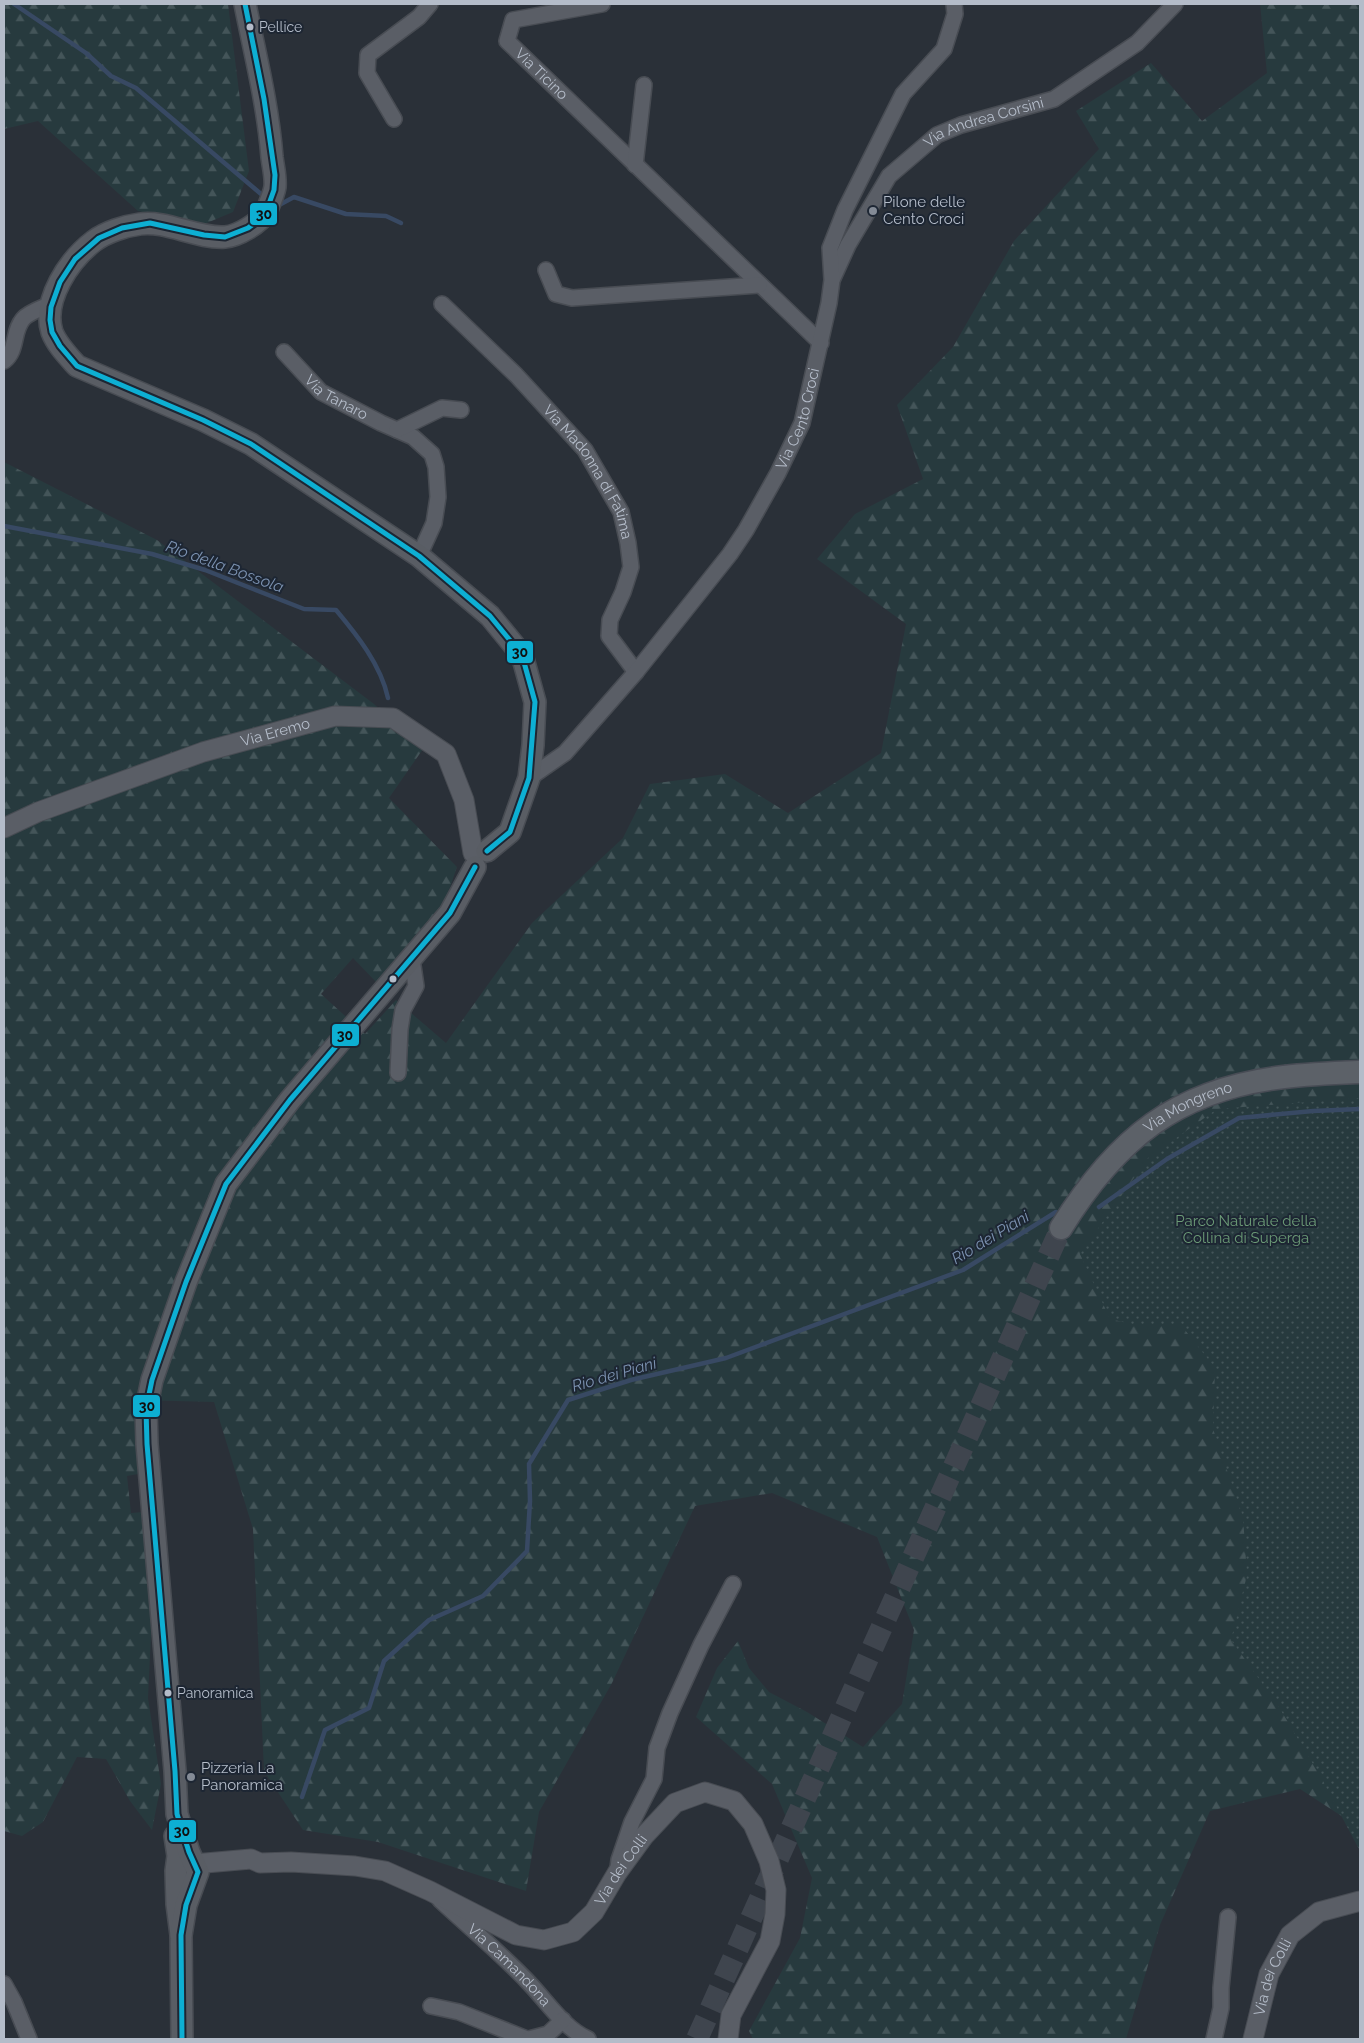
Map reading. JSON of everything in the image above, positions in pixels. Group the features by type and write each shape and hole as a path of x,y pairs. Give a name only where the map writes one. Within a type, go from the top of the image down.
{"main road":[{"path":"182,2039 181,1935 177,1904 186,1873 174,1824 177,1814 175,1771 147,1444 146,1409 152,1380 186,1282 226,1184 290,1100 412,960 450,913 478,857 510,832 529,778 535,702 522,655 490,616 419,556 251,444 203,420 77,366 62,349 52,332 51,304 64,274 77,256 95,240 117,230 141,224 157,225 209,237 227,237 245,231 266,213 275,187 270,135 245,4"},
{"name":"Via Mongreno","path":"1061,1228 1095,1177 1121,1148 1142,1130 1166,1114 1226,1088 1250,1082 1284,1076 1360,1072"}],"street":[{"path":"394,119 367,73 368,55 419,17 430,4"},
{"name":"Via Ticino","path":"602,4 512,20 508,41 820,343"},
{"name":"Via Cento Croci","path":"529,778 565,753 636,672 730,554 746,530 778,473 802,422 832,280 830,248 844,210 903,94 944,49 955,14 954,4"},
{"name":"Via Andrea Corsini","path":"832,280 848,245 889,176 937,135 961,125 1054,99 1137,43 1174,4"},
{"path":"635,165 644,84"},
{"path":"546,270 556,294 572,298 759,285"},
{"path":"4,361 15,347 16,331 24,318 51,304"},
{"name":"Via Madonna di Fatima","path":"442,304 516,375 585,450 622,512 631,567 623,592 610,620 609,636 636,672"},
{"name":"Via Tanaro","path":"284,352 321,392 413,437 432,454 436,467 438,497 434,523 419,556"},
{"path":"396,430 442,408 461,410"},
{"name":"Via Eremo","path":"4,828 38,812 203,752 335,716 393,718 446,754 464,800 478,857"},
{"path":"398,1073 403,1010 416,986 412,960"},
{"path":"617,1873 619,1860 632,1822 654,1779 658,1748 670,1713 700,1645 733,1584"},
{"name":"Via dei Colli","path":"186,1873 207,1877 253,1868 260,1863 291,1862 375,1869 385,1871 430,1891 516,1934 544,1940 573,1932 594,1912 617,1873 644,1836 675,1803 705,1792 734,1801 753,1824 769,1861 776,1890 775,1914 770,1940 731,2015 728,2039"},
{"name":"Via Camandona","path":"430,1891 529,1983 563,2020 580,2035 588,2039"},
{"name":"Via dei Colli","path":"1253,2039 1269,1974 1290,1935 1319,1912 1360,1901"},
{"path":"1214,2039 1221,2008 1221,1988 1228,1917"},
{"path":"4,1984 30,2039"},
{"path":"431,2006 459,2012 528,2039 548,2034 563,2020"}],"green space":[{"path":"4,4 228,4 249,171 233,212 202,225 138,211 38,121 4,129"},
{"path":"1260,4 1360,4 1360,1828 1300,1789 1210,1811 1160,1925 1126,2039 753,2039 749,2031 800,1938 812,1878 772,1784 696,1717 717,1668 738,1641 749,1668 769,1692 807,1712 863,1747 902,1704 914,1630 877,1537 772,1493 695,1506 612,1683 539,1812 526,1891 378,1842 303,1830 264,1771 253,1529 214,1402 137,1400 138,1474 127,1476 131,1513 143,1512 152,1613 148,1698 161,1784 152,1830 130,1801 106,1759 77,1757 43,1822 22,1836 4,1831 4,462 157,540 374,704 423,749 389,798 457,867 441,913 377,983 353,958 321,994 365,1034 396,1000 446,1043 532,923 623,838 650,784 725,774 788,813 881,753 906,624 817,559 855,514 923,479 897,405 953,347 1014,241 1099,149 1076,111 1151,63 1202,121 1267,73"},
{"name":"Parco Naturale della Collina di Superga","path":"1360,1098 1360,1851 1319,1774 1277,1704 1231,1640 1247,1575 1243,1517 1213,1429 1215,1368 1181,1325 1136,1325 1110,1319 1080,1254 1148,1158 1217,1109"}],"waterway":[{"path":"14,4 86,53 111,76 136,88 261,194"},
{"path":"281,204 294,197 346,214 386,216 401,223"},
{"name":"Rio della Bossola","path":"4,526 152,554 205,570 304,609 336,610 360,640 374,662 385,686 388,698"},
{"name":"Rio dei Piani","path":"1099,1207 1167,1159 1239,1118 1360,1109"},
{"name":"Rio dei Piani","path":"302,1797 325,1730 369,1708 384,1661 429,1620 483,1596 527,1551 530,1501 529,1464 568,1400 631,1380 726,1358 963,1270 1056,1212"}],"tunnel":[{"path":"697,2039 1061,1228"}],"transit line":[{"name":"30","path":"245,4 264,99 275,175 274,190 266,212 248,228 225,237 204,235 150,223 122,228 99,238 75,259 60,282 51,307 50,320 52,332 60,346 77,366 203,420 251,444 419,556 490,616 522,655 535,702 529,778 510,832 487,851"},
{"name":"30","path":"182,2039 181,1935 186,1905 198,1872 189,1852 177,1814 147,1444 146,1409 152,1380 186,1282 226,1184 290,1100 450,913 475,867"}],"place":[{"name":"Pellice","path":"250,27"},
{"name":"Pilone delle Cento Croci","path":"873,211"},
{"name":"Panoramica","path":"168,1693"},
{"name":"Pizzeria La Panoramica","path":"191,1777"}]}
